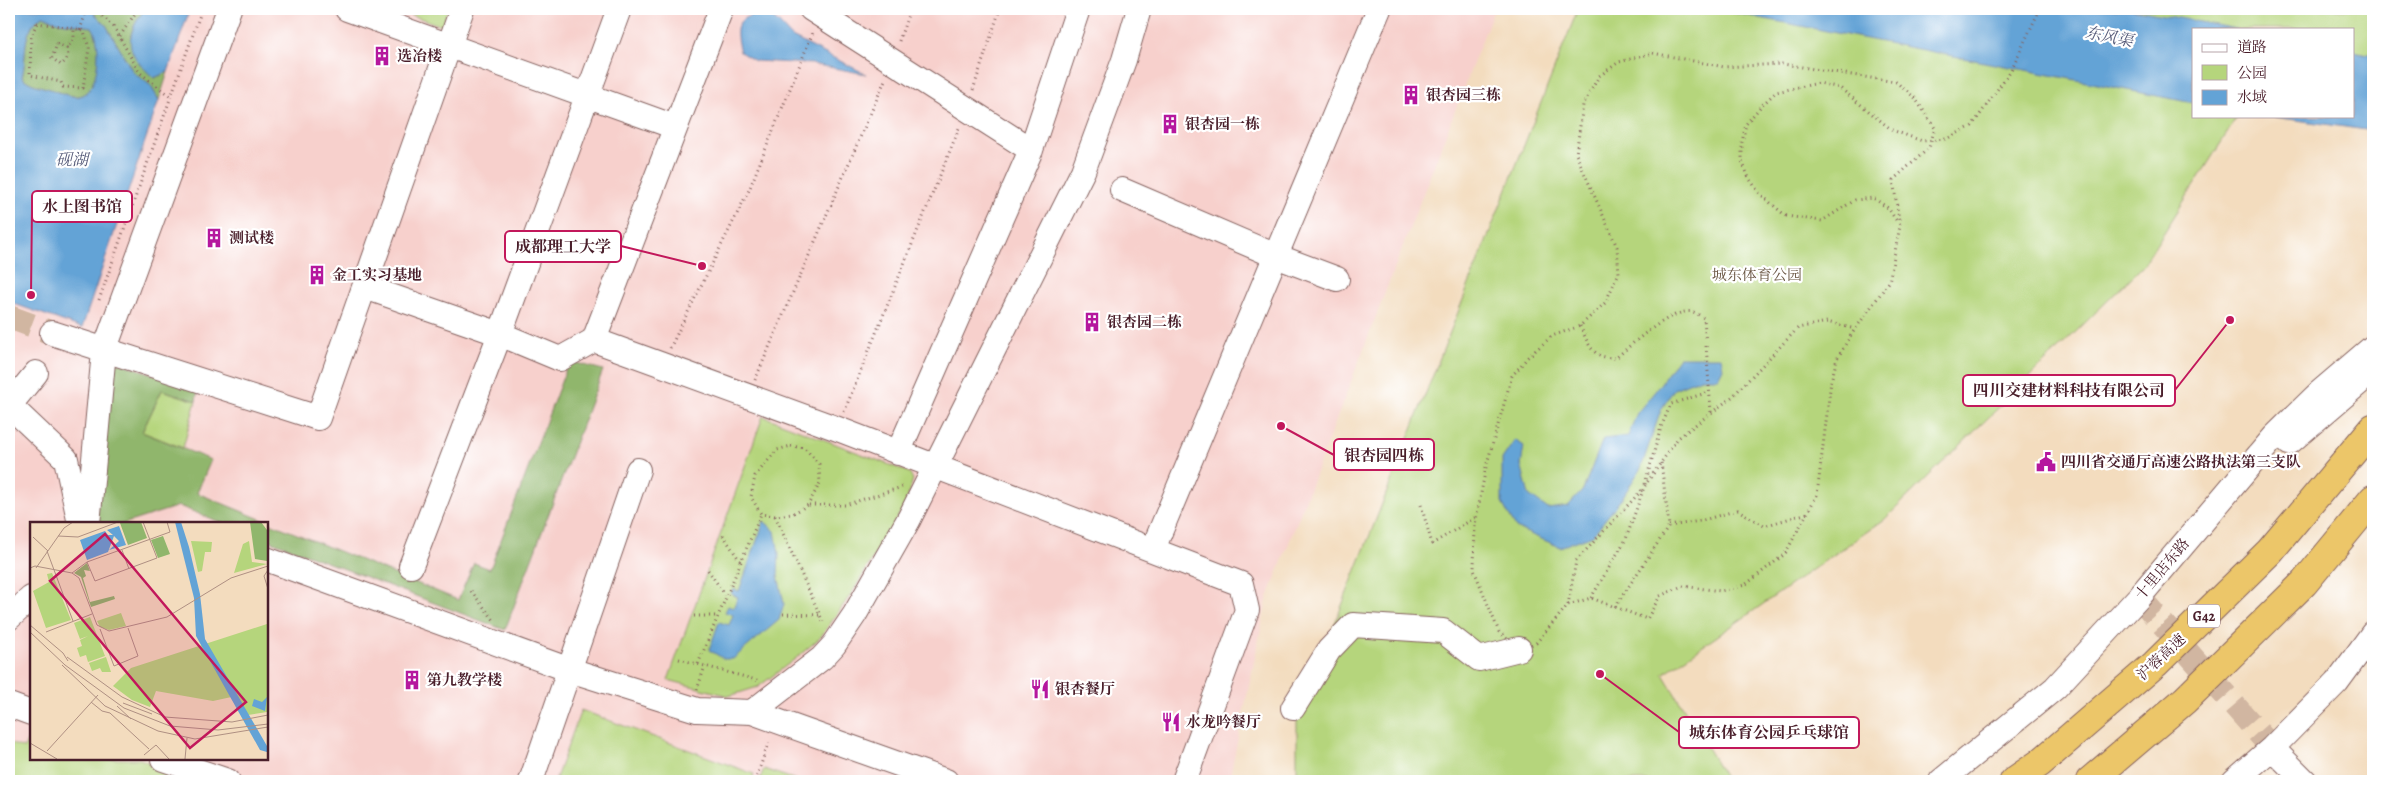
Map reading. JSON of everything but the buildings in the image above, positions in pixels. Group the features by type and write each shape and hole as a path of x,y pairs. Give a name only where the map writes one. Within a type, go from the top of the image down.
{"highway":[{"name":"沪蓉高速","path":"2014,781 2040,763 2168,651 2270,551 2373,428"},
{"path":"2090,781 2185,700 2304,583 2373,499"}],"street":[{"path":"88,522 104,351 229,9"},
{"path":"347,9 450,44 675,127"},
{"path":"52,333 318,418 462,9"},
{"path":"411,566 500,334 619,9"},
{"path":"365,288 500,334 560,359 594,340 721,9"},
{"path":"898,453 1031,150 1078,9"},
{"path":"752,712 822,658 834,645 855,614 909,519 1083,171 1124,60 1139,9"},
{"path":"1153,549 1379,9"},
{"path":"816,12 966,111 1031,150"},
{"path":"1122,190 1276,256 1337,279"},
{"path":"594,340 838,429 898,453 930,475 1153,549 1241,584 1246,610 1184,781"},
{"name":"十里店东路","path":"1943,781 2055,688 2139,597 2275,436 2320,392 2373,347"},
{"path":"2194,530 2252,476 2373,371"},
{"path":"36,373 9,406 66,459 80,522"},
{"path":"531,781 638,470"},
{"path":"268,559 570,670 698,710 752,712 777,719 946,781"},
{"path":"9,618 30,599"},
{"path":"2337,682 2373,623"},
{"path":"1293,708 1329,650 1353,626 1443,630 1479,659 1519,649"},
{"path":"2234,781 2272,748 2337,682 2373,633"},
{"path":"9,705 30,713"},
{"path":"2272,748 2305,781"},
{"path":"166,760 228,781"}],"path":[{"path":"81,28 87,9"},
{"path":"95,9 120,36 139,72 192,112"},
{"path":"120,36 138,9"},
{"path":"96,307 202,9"},
{"path":"748,396 892,63 910,9"},
{"path":"838,429 966,111 1000,9"},
{"path":"1900,226 1888,208 1874,198 1855,200 1822,221 1786,216 1760,194 1749,178 1742,161 1742,142 1746,124 1776,92 1819,83 1840,88 1892,130 1922,141 1946,139 1972,126 2011,70 2040,9"},
{"path":"662,364 749,190 816,12"},
{"path":"37,23 55,24 74,30 81,28 84,31 89,48 83,88 63,87 61,82 30,75 31,36 37,23"},
{"path":"67,48 57,44 52,58 61,65 66,61 67,48 74,39 74,30"},
{"path":"1568,605 1592,598 1647,619 1660,596 1682,586 1721,591 1745,585 1785,554 1817,495 1831,381 1837,359 1855,329 1889,282 1900,226 1892,180 1929,148 1934,128 1915,98 1896,82 1783,64 1724,67 1653,53 1619,62 1599,76 1583,105 1576,154 1617,247 1619,273 1605,303 1580,326 1552,336 1528,357 1512,376 1486,467 1476,517 1474,570 1500,632 1519,649 1536,642 1568,605 1576,561 1644,487 1678,438 1732,397 1798,328 1827,322 1855,329"},
{"path":"1580,326 1593,352 1602,358 1616,358 1645,332 1682,312 1693,312 1704,318 1711,412"},
{"path":"1592,598 1626,539 1644,487 1661,427 1671,404 1709,392"},
{"path":"761,514 751,496 755,476 777,450 791,446 805,448 820,464 820,483 808,506"},
{"path":"1615,607 1669,526 1661,462"},
{"path":"761,514 775,516 792,514 808,506 845,505 930,475"},
{"path":"1421,505 1432,544 1476,517"},
{"path":"1669,526 1700,521 1738,510 1764,526 1808,513"},
{"path":"698,664 761,514"},
{"path":"775,516 834,645"},
{"path":"722,535 740,562"},
{"path":"708,570 726,595"},
{"path":"783,614 820,615"},
{"path":"694,616 717,616"},
{"path":"679,659 782,687"},
{"path":"755,781 777,719"}],"shaded area":[{"path":"9,9 1494,9 1267,600 1229,781 9,781"}],"green space":[{"path":"90,9 145,9 132,30 132,45 140,60 154,78 168,72 159,100 150,85 133,72 106,25"},
{"path":"394,9 448,9 442,26"},
{"name":"城东体育公园","path":"1578,9 2373,9 2373,55 2354,51 2354,28 2192,28 2192,118 2237,118 2142,267 1885,519 1663,674 1727,781 1297,781 1297,719"},
{"path":"43,16 59,22 92,27 97,42 98,62 93,83 84,95 67,95 32,84 22,77 28,35 31,28"},
{"path":"111,360 198,389 196,401 162,390 142,432 211,460 197,493 268,522 220,522 179,506 129,522 96,522"},
{"path":"569,361 603,370 505,630 268,540 268,522 458,600 474,563 490,569"},
{"path":"162,390 196,401 183,448 142,432"},
{"path":"763,416 908,472 913,479 906,503 852,593 820,638 758,687 729,696 668,680"},
{"path":"581,710 754,774 752,781 555,781"},
{"path":"30,735 30,760 143,760 204,781 9,781 9,743 24,748"},
{"path":"764,769 799,781 759,781"}],"water":[{"name":"砚湖","path":"9,9 90,9 106,25 133,72 150,85 159,100 82,328 9,302","holes":["43,16 59,22 92,27 95,34 98,53 95,76 87,92 80,96 69,95 35,85 22,77 26,43 31,28"]},
{"path":"145,9 190,9 168,72 154,78 138,61 133,54 131,46 133,29"},
{"name":"东风渠","path":"1714,9 2132,9 2232,28 2192,28 2192,103"},
{"path":"764,13 777,21 792,37 866,74 812,64 755,61 740,52 737,29 742,20 747,17"},
{"path":"2354,51 2373,55 2373,131 2282,118 2354,118"},
{"path":"1679,357 1721,357 1723,368 1718,378 1701,378 1674,389 1661,410 1641,468 1622,498 1593,535 1560,547 1516,528 1502,503 1502,459 1515,440 1524,446 1521,465 1529,495 1548,509 1568,506 1583,490 1603,439 1628,436 1637,413"},
{"path":"764,521 775,531 779,554 778,575 784,604 779,620 733,659 724,659 709,650 719,622 729,625 733,615 725,612 728,606 733,608 738,597 731,594 733,589 739,591"}],"tunnel":[{"path":"9,317 52,333"},
{"path":"2139,597 2272,748"}],"place":[{"name":"选冶楼","path":"382,56"},
{"name":"银杏园三栋","path":"1411,95"},
{"name":"银杏园一栋","path":"1170,124"},
{"name":"测试楼","path":"214,238"},
{"name":"成都理工大学","path":"702,266"},
{"name":"金工实习基地","path":"317,275"},
{"name":"水上图书馆","path":"31,295"},
{"name":"四川交建材料科技有限公司","path":"2230,320"},
{"name":"银杏园二栋","path":"1092,322"},
{"name":"银杏园四栋","path":"1281,426"},
{"name":"四川省交通厅高速公路执法第三支队","path":"2046,462"},
{"name":"城东体育公园乒乓球馆","path":"1600,674"},
{"name":"第九教学楼","path":"412,680"},
{"name":"银杏餐厅","path":"1040,689"},
{"name":"水龙吟餐厅","path":"1171,722"}]}
